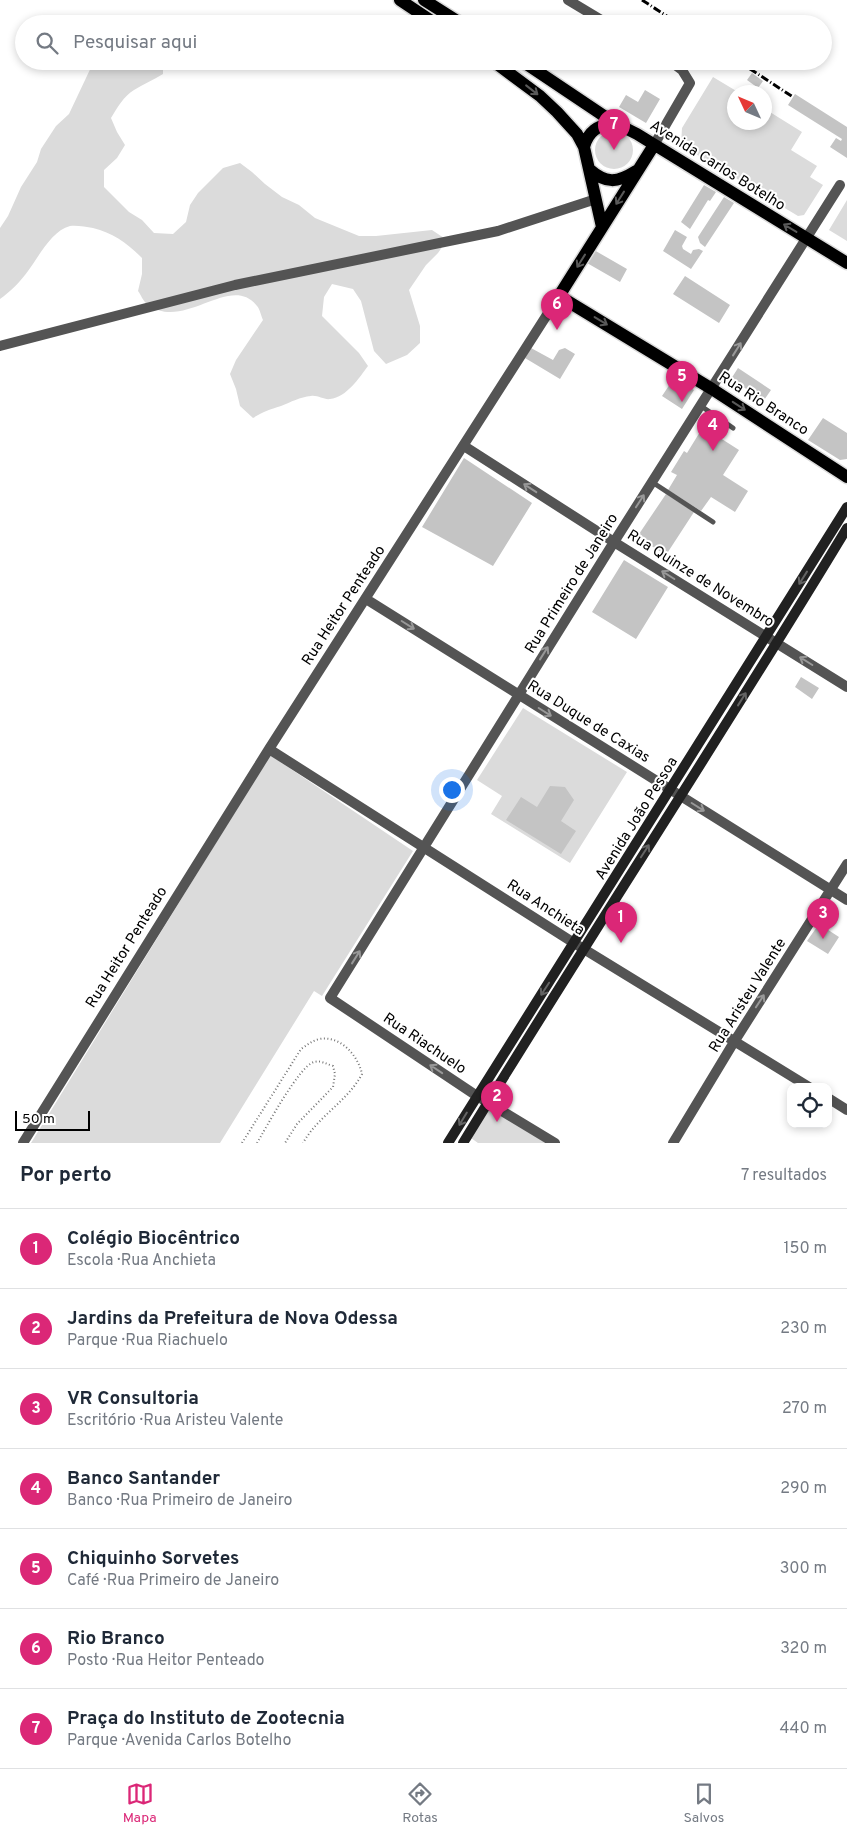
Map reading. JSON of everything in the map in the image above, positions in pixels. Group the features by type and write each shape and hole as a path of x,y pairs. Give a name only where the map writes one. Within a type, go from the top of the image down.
{"main road":[{"path":"400,0 422,15"},
{"path":"429,2 448,15"},
{"path":"505,70 540,96 577,134 584,147 602,227"},
{"name":"Avenida Carlos Botelho","path":"535,70 613,122 637,134 847,263"},
{"path":"584,147 586,140 594,129 600,125 613,122"},
{"path":"589,169 596,176 611,180 622,179 639,169 643,154 637,134"},
{"name":"Rua Heitor Penteado","path":"559,296 654,145"},
{"name":"Rua Rio Branco","path":"559,296 712,389 847,476"},
{"name":"Avenida João Pessoa","path":"606,903 626,862 847,507"},
{"path":"838,522 847,528"},
{"name":"Avenida João Pessoa","path":"462,1143 543,1012 564,969 578,946 606,903 635,868 664,823 847,528"},
{"path":"815,559 825,565"},
{"path":"792,595 803,601"},
{"path":"745,670 756,677"},
{"path":"719,712 730,718"},
{"path":"693,754 703,760"},
{"path":"654,816 664,823"},
{"path":"626,862 635,868"},
{"name":"Avenida João Pessoa","path":"448,1143 534,1006 564,969"},
{"path":"534,1006 543,1012"},
{"path":"507,1049 516,1055"}],"street":[{"path":"568,0 593,15"},
{"name":"Rua Heitor Penteado","path":"654,145 690,83 682,70"},
{"name":"Rua Primeiro de Janeiro","path":"330,998 518,695 840,185"},
{"path":"0,346 235,285 498,230 596,198"},
{"name":"Rua Heitor Penteado","path":"23,1143 269,749 559,296"},
{"name":"Rua Quinze de Novembro","path":"464,446 847,687"},
{"name":"Rua Duque de Caxias","path":"366,599 847,900"},
{"name":"Rua Anchieta","path":"269,749 424,846 578,946 802,1083"},
{"name":"Rua Aristeu Valente","path":"673,1143 734,1042 847,864"},
{"name":"Rua Riachuelo","path":"330,998 477,1096 556,1143"},
{"path":"832,1101 847,1110"}],"lane":[{"path":"701,406 733,428"},
{"path":"652,482 713,522"}],"path":[{"path":"242,1143 301,1049 310,1042 320,1039 331,1039 345,1046 356,1056 362,1074 358,1082 322,1118 303,1143"},
{"path":"258,1143 302,1072 312,1062 321,1061 333,1066 336,1074 333,1087 298,1124 285,1143"}],"shaded area":[{"path":"90,70 163,70 163,74 127,95 111,118 125,145 117,158 104,170 104,187 154,233 173,234 186,222 190,205 198,193 223,168 240,163 282,197 299,205 315,218 359,236 432,230 447,240 426,265 409,290 420,326 420,343 407,355 386,364 374,351 361,301 353,289 332,284 324,297 322,316 359,353 368,366 347,391 336,398 303,397 253,418 240,406 230,374 236,360 263,320 258,307 246,297 234,295 176,312 161,311 147,304 138,291 142,274 142,258 125,243 107,233 93,228 70,226 57,233 51,239 22,279 0,299 0,228 8,216 21,187 37,162 41,149 56,126 69,114"},
{"path":"713,77 727,85 727,130 772,130 772,113 802,132 791,150 817,166 810,177 823,185 804,215 798,216 681,145 682,128"},
{"path":"614,131 628,136 633,150 628,164 614,169 600,164 595,150 600,136"},
{"path":"847,200 847,241 829,230"},
{"path":"523,708 627,772 570,863 491,814 502,796 477,780"},
{"path":"270,755 413,851 322,996 314,991 220,1143 31,1143"},
{"path":"490,1107 546,1143 478,1143 471,1138"}],"building":[{"path":"752,73 763,81 760,85 754,85 747,80"},
{"path":"645,90 660,99 646,123 619,107 626,95 638,102"},
{"path":"795,94 847,127 847,158 830,147 836,138 841,141 842,139 788,105"},
{"path":"704,185 716,192 710,201 708,200 690,229 681,222"},
{"path":"724,197 734,203 705,247 700,243 698,237"},
{"path":"675,230 687,237 682,246 683,249 691,254 693,250 699,249 703,251 691,269 663,251"},
{"path":"594,250 627,269 620,282 587,263"},
{"path":"685,276 730,305 719,323 673,294"},
{"path":"531,348 553,360 559,350 565,348 575,354 560,379 525,358"},
{"path":"738,368 771,390 762,403 746,392 748,390 731,379"},
{"path":"674,378 694,390 682,409 662,396"},
{"path":"823,418 847,433 847,459 840,460 808,440"},
{"path":"703,427 739,450 723,475 748,491 735,512 711,497 701,511 668,490 677,475 671,472 684,451 687,453"},
{"path":"464,458 532,503 493,566 422,527"},
{"path":"666,494 694,512 666,555 637,537"},
{"path":"624,560 668,587 636,639 592,612"},
{"path":"801,677 819,688 812,699 795,687"},
{"path":"550,786 565,787 574,800 561,821 576,831 561,854 506,820 521,797 537,807"},
{"path":"819,924 839,937 828,954 807,941"}],"railway":[{"path":"642,0 665,15"},
{"path":"752,70 793,97"}],"place":[{"name":"Praça do Instituto de Zootecnia","path":"614,150"},
{"name":"Rio Branco","path":"557,330"},
{"name":"Chiquinho Sorvetes","path":"682,402"},
{"name":"Banco Santander","path":"713,451"},
{"name":"VR Consultoria","path":"823,939"},
{"name":"Colégio Biocêntrico","path":"621,943"},
{"name":"Jardins da Prefeitura de Nova Odessa","path":"497,1122"}]}
